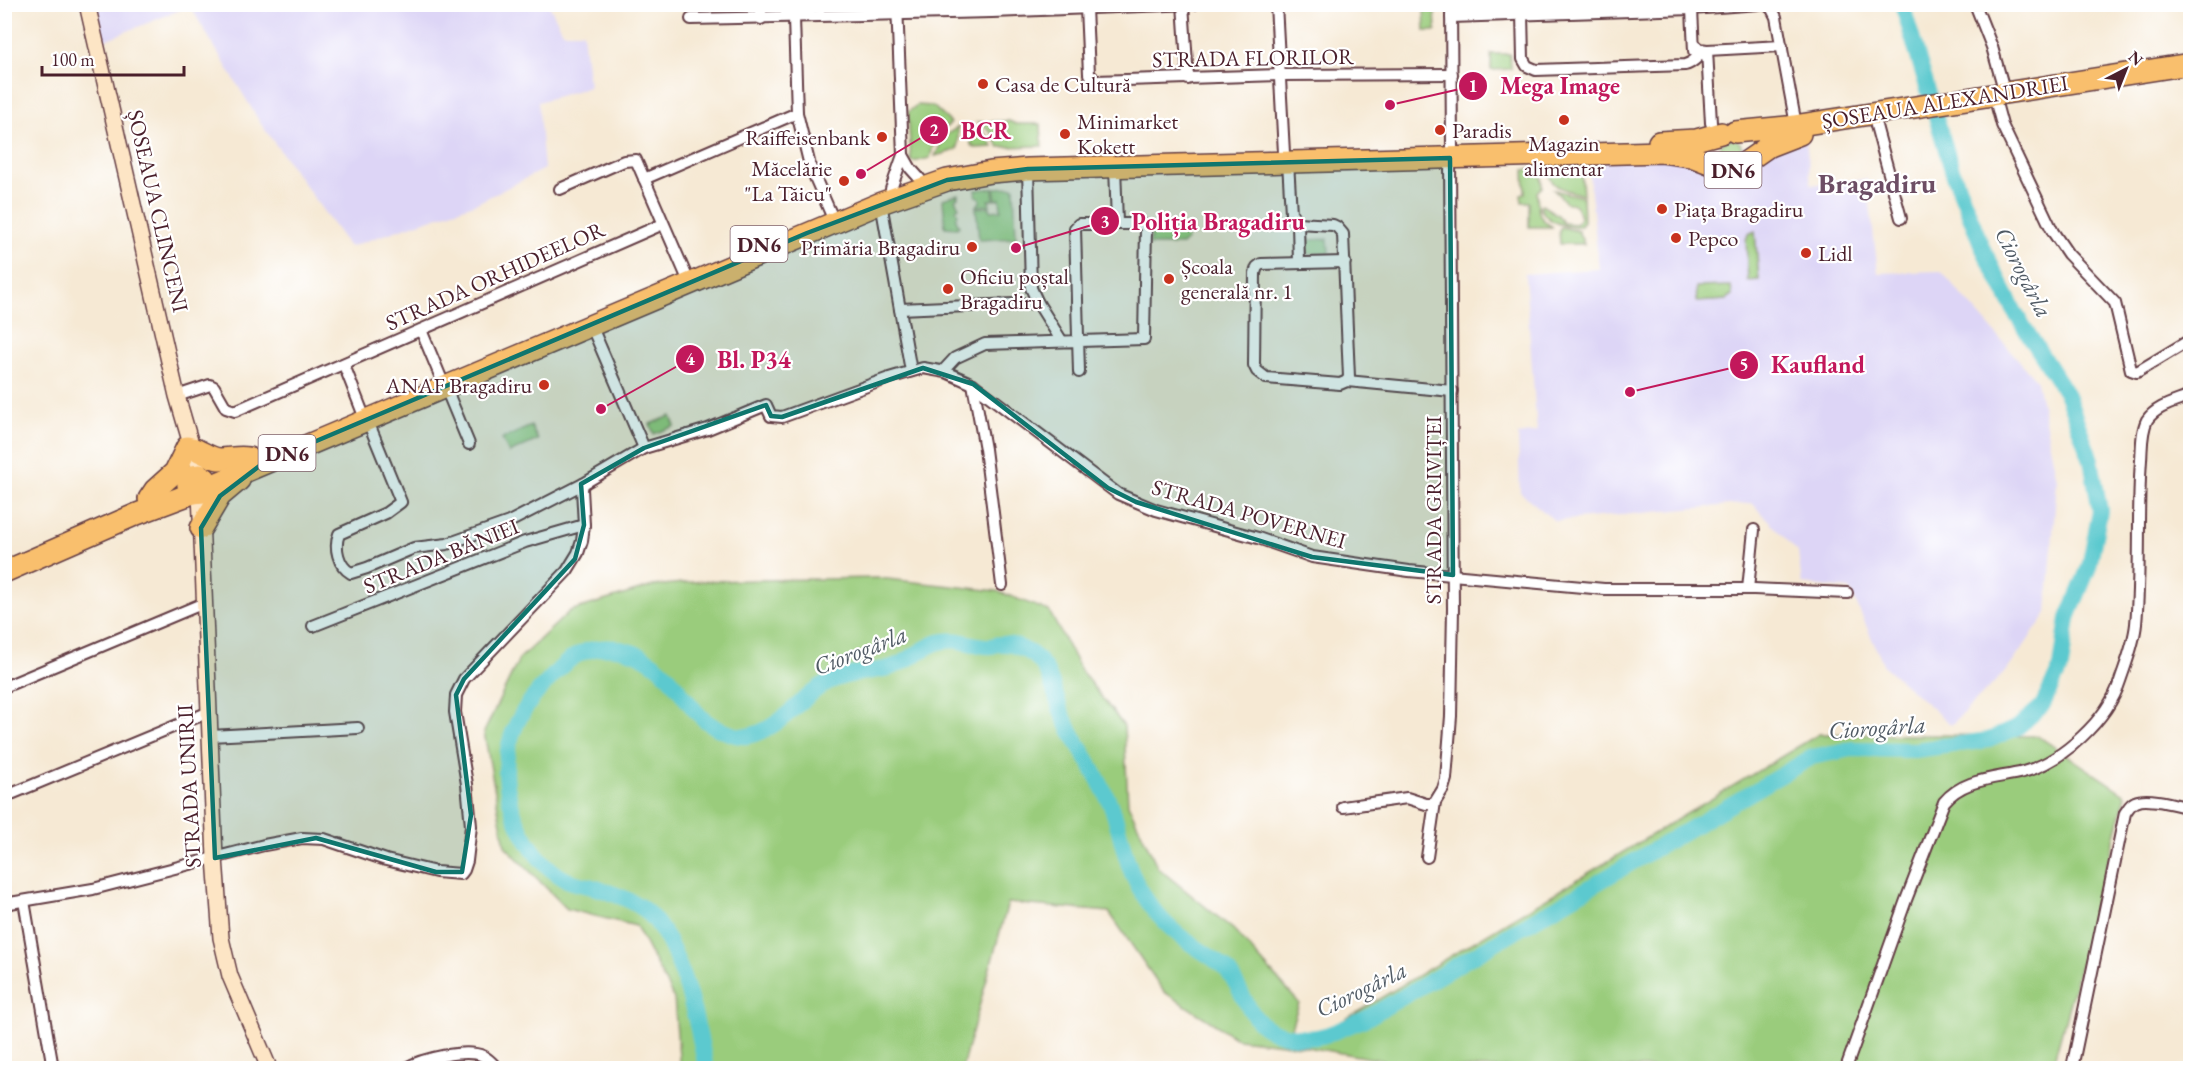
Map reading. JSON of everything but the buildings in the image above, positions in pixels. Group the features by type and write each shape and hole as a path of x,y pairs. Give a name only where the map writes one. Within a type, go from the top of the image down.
{"highway":[{"name":"ȘOSEAUA ALEXANDRIEI","path":"1990,100 2190,64"},
{"name":"ȘOSEAUA ALEXANDRIEI","path":"4,560 149,499 197,484 365,415 831,214 886,196 947,180 991,172 1028,169 1451,153 1696,140 1722,129 1796,125 1896,114 2190,73"},
{"name":"ȘOSEAUA ALEXANDRIEI","path":"1451,153 1662,152 1691,156 1727,171 1733,171 1768,146 1801,133 1875,122 1896,114"},
{"name":"DN6","path":"1717,166 1709,151 1713,140 1722,129 1741,135 1748,144 1749,155 1746,162"},
{"name":"ȘOSEAUA ALEXANDRIEI","path":"443,382 591,325 920,179 960,167 994,161 1286,158"},
{"path":"149,499 155,490 175,472 188,441 215,458 237,456 255,461 220,496 201,528"},
{"name":"ȘOSEAUA ALEXANDRIEI","path":"4,572 137,514 197,484"}],"main road":[{"name":"ȘOSEAUA CLINCENI","path":"87,4 197,484"},
{"name":"STRADA UNIRII","path":"197,484 221,938 226,964 269,1068"}],"street":[{"path":"761,4 761,19"},
{"path":"691,19 794,18 898,9 1086,8 1194,4"},
{"path":"1276,4 1286,158 1291,213 1298,224 1299,263"},
{"name":"STRADA GRIVIȚEI","path":"1427,857 1434,804 1443,789 1449,762 1453,658 1451,4"},
{"path":"1451,17 1606,8 1692,9 1759,4"},
{"path":"1766,4 1776,17 1796,125"},
{"path":"1975,4 1992,47 1990,100 2053,232 2068,254 2115,303 2133,371 2137,372 2190,340"},
{"path":"1183,5 1188,79"},
{"name":"STRADA FLORILOR","path":"1086,8 1088,71 1092,79 1113,81 1281,75 1452,74"},
{"path":"344,365 401,502 386,513 339,534 337,538 340,561 343,567 351,573 414,548 447,544 509,522 532,512 644,448 708,429 766,405 771,416 782,417 908,372 886,196 903,155 898,9"},
{"path":"1692,9 1695,60"},
{"path":"1521,14 1523,59 1531,69 1685,65 1707,50"},
{"path":"794,18 797,113 810,166 831,214"},
{"path":"1694,44 1700,49 1707,50 1782,46"},
{"path":"1707,50 1722,129"},
{"path":"644,179 797,113"},
{"name":"ȘOSEAUA ALEXANDRIEI","path":"1875,122 1901,218"},
{"path":"903,155 920,179"},
{"path":"560,189 632,159 638,162 686,275"},
{"path":"1115,166 1117,223"},
{"path":"1028,169 1031,288 1061,340"},
{"path":"943,371 955,358 980,345 1061,340 1077,340 1144,339 1146,228 1140,223 1079,224 1075,228 1077,340 1079,372"},
{"name":"STRADA ORHIDEELOR","path":"177,396 210,385 214,387 226,408 235,411 663,224"},
{"path":"1298,224 1337,227 1343,234 1349,377 1347,381"},
{"path":"1345,262 1261,264 1256,270 1254,365 1260,374 1266,378 1340,384 1347,381 1452,391"},
{"path":"900,309 1038,303"},
{"path":"591,325 644,448"},
{"path":"422,330 469,444"},
{"name":"STRADA POVERNEI","path":"908,372 923,368 943,371 973,384 1108,488 1136,502 1156,510 1258,538 1317,559 1453,575 1623,590 1847,593"},
{"path":"973,384 985,448 1002,585"},
{"path":"1846,1068 1944,802 1956,790 1971,783 2024,772 2053,760 2102,716 2115,694 2136,627 2140,477 2144,428 2148,419 2156,411 2190,396"},
{"path":"4,904 93,889 292,839 316,838 436,872 456,875 462,872 467,861 471,815 468,784 454,712 456,695 464,679 567,572 578,553 584,525 583,484"},
{"name":"STRADA BĂNIEI","path":"313,626 525,542 584,525"},
{"path":"1748,590 1754,530"},
{"path":"4,687 204,603"},
{"path":"4,797 208,712"},
{"path":"210,736 358,729"},
{"path":"1343,807 1407,798 1434,804"},
{"path":"2072,1068 2126,813 2130,806 2140,800 2190,805"},
{"path":"24,901 53,1068"},
{"path":"406,1068 421,1060 470,1054 484,1056 497,1068"}],"highlighted area":[{"path":"1450,158 1453,575 1312,557 1136,502 1108,488 973,384 923,368 782,417 771,416 766,405 644,448 581,484 584,525 575,559 464,679 456,695 471,815 462,872 436,872 316,838 215,858 201,528 220,496 262,464 807,233 947,180 1028,169"}],"shaded area":[{"path":"89,5 549,5 563,32 583,32 589,87 538,102 544,169 477,203 349,247 261,124 190,6 100,42"},
{"path":"1806,140 1811,185 1867,179 1878,273 1941,271 2037,381 2057,480 2047,613 2008,669 1951,725 1884,666 1850,589 1802,584 1798,552 1752,503 1555,521 1520,492 1518,435 1537,432 1525,274 1599,269 1588,163"}],"green space":[{"path":"1435,9 1436,31 1425,31 1424,10"},
{"path":"1491,54 1510,54 1511,69 1491,70"},
{"path":"917,105 933,106 951,123 936,136 921,136 922,140 935,139 930,158 914,162 911,160 908,112"},
{"path":"1009,121 1016,124 1041,124 1042,146 999,147 992,133 977,122"},
{"path":"958,127 956,150 935,156 944,136"},
{"path":"970,128 979,129 985,133 993,147 975,148 971,145"},
{"path":"1731,139 1739,143 1743,151 1739,159 1731,163 1723,159 1719,151 1723,143"},
{"path":"1581,167 1583,195 1560,188 1549,176 1548,169"},
{"path":"1541,169 1542,187 1537,192 1538,209 1544,221 1553,227 1529,227 1529,202 1522,202 1521,194 1525,193 1524,170"},
{"path":"1014,187 1016,238 979,240 976,208 990,207 991,211 1001,210 1000,199 996,200 994,188"},
{"path":"993,188 994,200 989,200 990,205 976,206 980,198 976,196 976,190"},
{"path":"1554,190 1583,197 1584,221 1581,226 1557,223 1543,212 1540,207 1542,205 1558,215 1563,223 1576,224 1580,218 1575,205 1567,203"},
{"path":"958,194 955,199 959,207 956,209 958,214 956,219 959,226 957,228 945,227 943,199"},
{"path":"1561,227 1578,231 1584,244 1560,244 1559,230"},
{"path":"1151,230 1180,230 1185,233 1187,240 1182,245 1150,245"},
{"path":"1755,231 1759,280 1748,281 1746,240 1748,234"},
{"path":"1328,239 1329,253 1308,254 1308,240"},
{"path":"1731,286 1732,296 1727,300 1697,302 1696,287"},
{"path":"671,416 675,426 654,434 650,424"},
{"path":"531,426 538,440 509,453 502,439"},
{"path":"878,578 997,591 1049,611 1082,672 1124,726 1128,804 1158,868 1234,930 1299,1003 1290,1031 1301,1046 1238,1039 1164,992 1109,912 1008,903 962,1068 680,1068 674,999 636,926 567,909 505,846 484,732 519,659 570,611 653,586 703,581"},
{"path":"1819,734 2038,736 2126,795 2052,1068 1426,1068 1301,1046"}],"waterway":[{"name":"Ciorogârla","path":"706,1068 686,985 669,943 659,926 647,912 635,903 612,893 568,880 552,871 531,847 515,817 510,801 507,785 507,757 518,720 532,699 560,668 580,654 593,649 620,649 645,658 668,676 706,721 724,731 744,736 758,733 777,723 811,693 829,682 845,676 896,666 939,642 957,641 990,646 1006,644 1025,650 1039,660 1048,675 1064,718 1108,799 1131,872 1151,906 1179,935 1226,969 1251,1011 1261,1023 1276,1032 1304,1038 1328,1034 1367,1018 1812,757 1852,749 1915,750 1989,740 2018,727 2042,706 2061,667 2068,618 2089,567 2100,511 2091,460 2067,395 2017,316 1983,249 1953,173 1902,4"}],"place":[{"name":"Casa de Cultură","path":"983,84"},
{"name":"Mega Image","path":"1390,105"},
{"name":"Magazin alimentar","path":"1564,120"},
{"name":"Paradis","path":"1440,130"},
{"name":"Minimarket Kokett","path":"1065,134"},
{"name":"Raiffeisenbank","path":"882,137"},
{"name":"BCR","path":"861,174"},
{"name":"Măcelărie \"La Tăicu\"","path":"844,181"},
{"name":"Piața Bragadiru","path":"1662,209"},
{"name":"Pepco","path":"1676,238"},
{"name":"Primăria Bragadiru","path":"972,247"},
{"name":"Poliția Bragadiru","path":"1016,248"},
{"name":"Lidl","path":"1806,253"},
{"name":"Școala generală nr. 1","path":"1169,279"},
{"name":"Oficiu poștal Bragadiru","path":"948,289"},
{"name":"ANAF Bragadiru","path":"544,385"},
{"name":"Kaufland","path":"1630,392"},
{"name":"Bl. P34","path":"601,409"}],"district":[{"name":"Bragadiru","path":"1877,183"}]}
